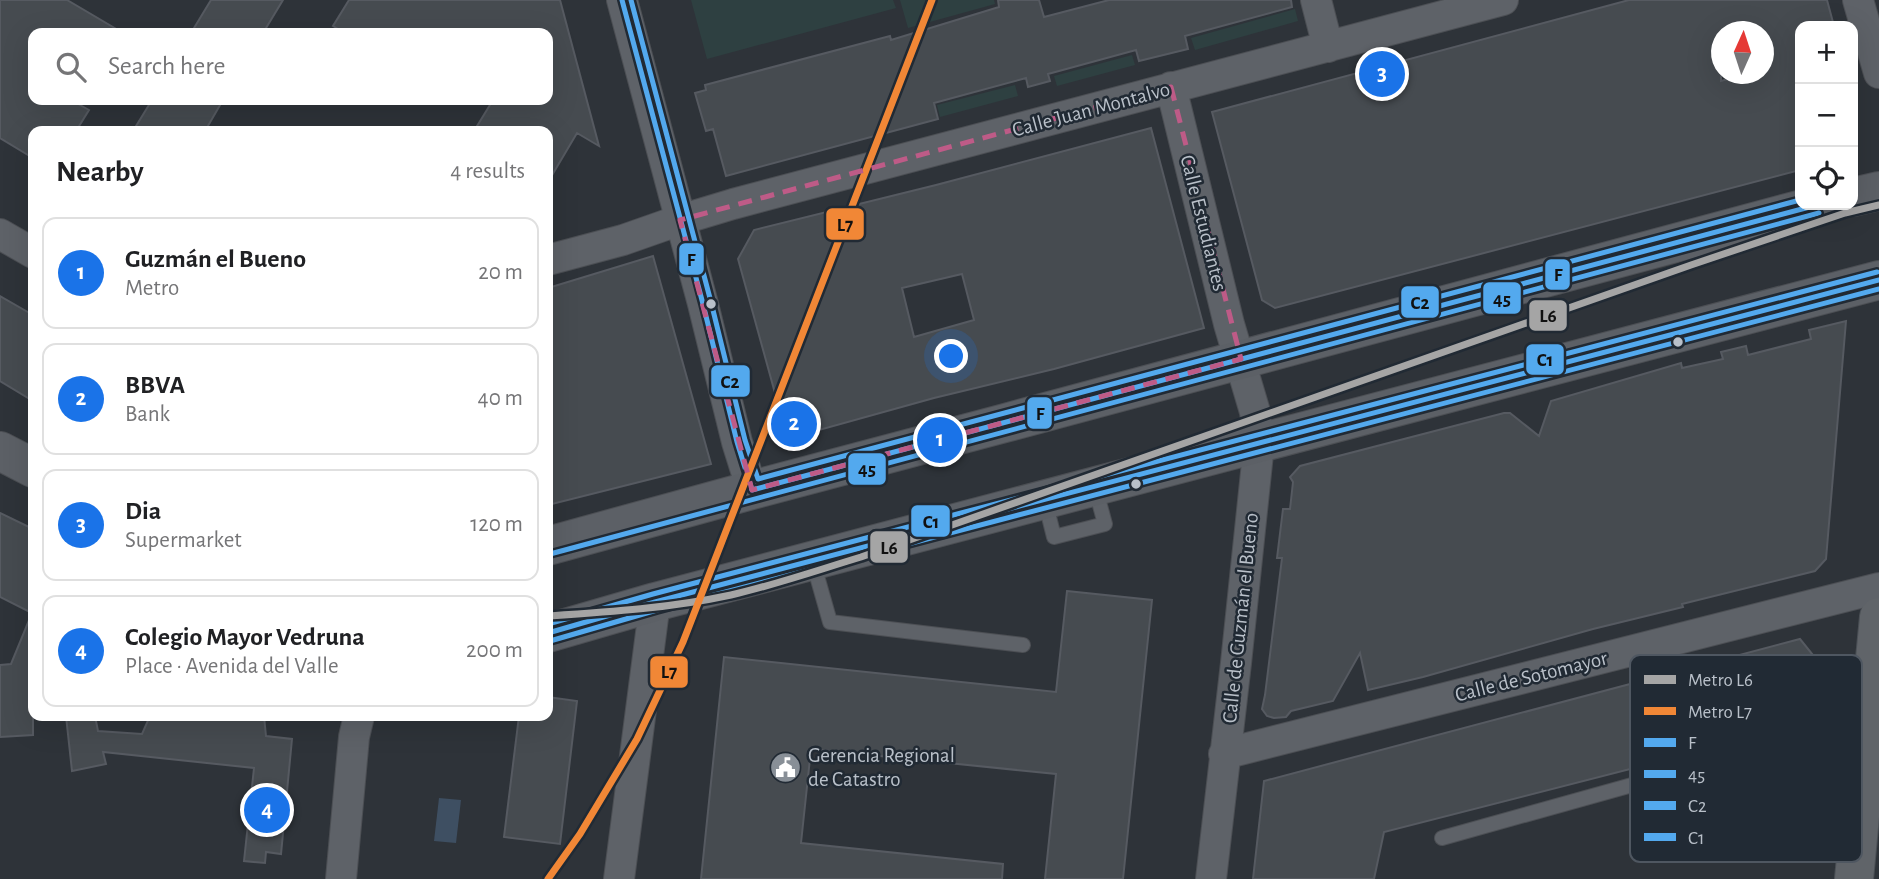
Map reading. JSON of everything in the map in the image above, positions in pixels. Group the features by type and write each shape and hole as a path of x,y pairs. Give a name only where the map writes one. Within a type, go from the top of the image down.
{"main road":[{"path":"1862,799 1879,617"}],"street":[{"path":"622,0 737,442 752,490"},
{"path":"1317,0 1328,47"},
{"name":"Calle Juan Montalvo","path":"553,259 623,240 733,204 1503,0"},
{"path":"1858,0 1879,73"},
{"name":"Calle Estudiantes","path":"1171,87 1229,324 1241,359"},
{"path":"1858,196 1879,191"},
{"path":"553,545 1799,210"},
{"path":"0,234 28,250"},
{"path":"553,632 1879,280"},
{"name":"Calle de Guzmán el Bueno","path":"1211,879 1259,444 1255,412 1241,359"},
{"path":"0,451 28,465"},
{"name":"Calle de Sotomayor","path":"1224,754 1879,588"},
{"path":"619,879 655,603"},
{"path":"341,879 358,721"}],"lane":[{"path":"813,561 830,622 1023,645"},
{"path":"1862,721 1870,719"},
{"path":"1442,838 1630,786"}],"highlighted area":[{"path":"1171,87 1241,359 752,490 680,220"}],"shaded area":[{"path":"691,0 893,0 896,8 707,59"},
{"path":"900,0 994,0 995,4 908,28"},
{"path":"1295,9 1298,21 1195,50 1191,38"},
{"path":"1132,55 1135,65 1057,86 1054,76"},
{"path":"1015,85 1018,96 940,117 937,105"}],"water":[{"path":"439,798 461,800 456,843 434,841"}],"building":[{"path":"0,0 67,0 115,28 28,28 28,105 80,105 89,110 79,126 28,126 28,155 0,138"},
{"path":"211,0 283,0 266,28 194,28"},
{"path":"349,0 560,0 599,146 577,133 553,174 553,126 477,126 490,105 553,105 553,28 333,26"},
{"path":"998,0 1039,0 1044,17 1109,0 1291,0 1292,7 1185,36 1188,49 1139,61 1136,50 1048,74 1050,81 1028,87 1026,78 934,103 938,119 726,176 713,129 706,131 695,93 706,90 705,85 890,36 891,40 999,7"},
{"path":"1629,0 1827,0 1833,21 1795,21 1795,171 1275,308 1262,300 1212,112"},
{"path":"149,105 220,105 208,126 136,126"},
{"path":"1151,128 1204,328 794,437 786,433 738,259 754,230","holes":["962,274 974,320 914,337 902,288"]},
{"path":"653,256 711,464 553,504 553,286"},
{"path":"0,296 28,312 28,398 0,381"},
{"path":"1846,321 1826,559 1815,571 1682,604 1683,607 1368,690 1360,653 1333,701 1291,711 1286,717 1267,716 1262,709 1282,558 1277,558 1283,509 1290,509 1293,482 1290,477 1300,466 1504,413 1510,413 1539,436 1551,401 1681,363 1682,368 1723,359 1721,352 1746,346 1748,355 1811,339 1809,330"},
{"path":"0,513 28,527 28,611 0,597"},
{"path":"1067,591 1152,600 1123,879 1045,879 1056,774 811,749 801,843 1003,864 1002,879 701,879 724,657 1056,692"},
{"path":"28,623 28,721 33,721 33,735 0,737 0,665 11,664"},
{"path":"1800,639 1813,655 1740,655"},
{"path":"1630,684 1630,769 1384,832 1374,879 1253,879 1264,781"},
{"path":"553,698 577,701 560,844 504,837 518,721 553,721"},
{"path":"67,721 96,721 98,731 142,734 148,721 264,721 266,736 292,739 281,854 266,852 265,863 244,861 254,768 103,752 106,764 72,771"}],"metro line":[{"name":"L7","path":"548,879 580,834 637,739 683,642 932,0"},
{"name":"L6","path":"553,616 617,611 731,595 861,557 1691,265 1845,213 1879,205"}],"transit line":[{"name":"F","path":"622,0 737,442 752,490 1798,210"},
{"name":"C2","path":"631,0 745,440 758,479 1795,201"},
{"name":"45","path":"553,553 1819,213"},
{"name":"C1","path":"553,623 1877,272"},
{"name":"F","path":"553,632 655,602 1879,280"},
{"name":"45","path":"553,640 657,610 1879,289"}],"place":[{"name":"Dia","path":"1382,74"},
{"name":"BBVA","path":"794,424"},
{"name":"Guzmán el Bueno","path":"940,440"},
{"name":"Gerencia Regional de Catastro","path":"785,767"},
{"name":"Colegio Mayor Vedruna","path":"267,810"}]}
